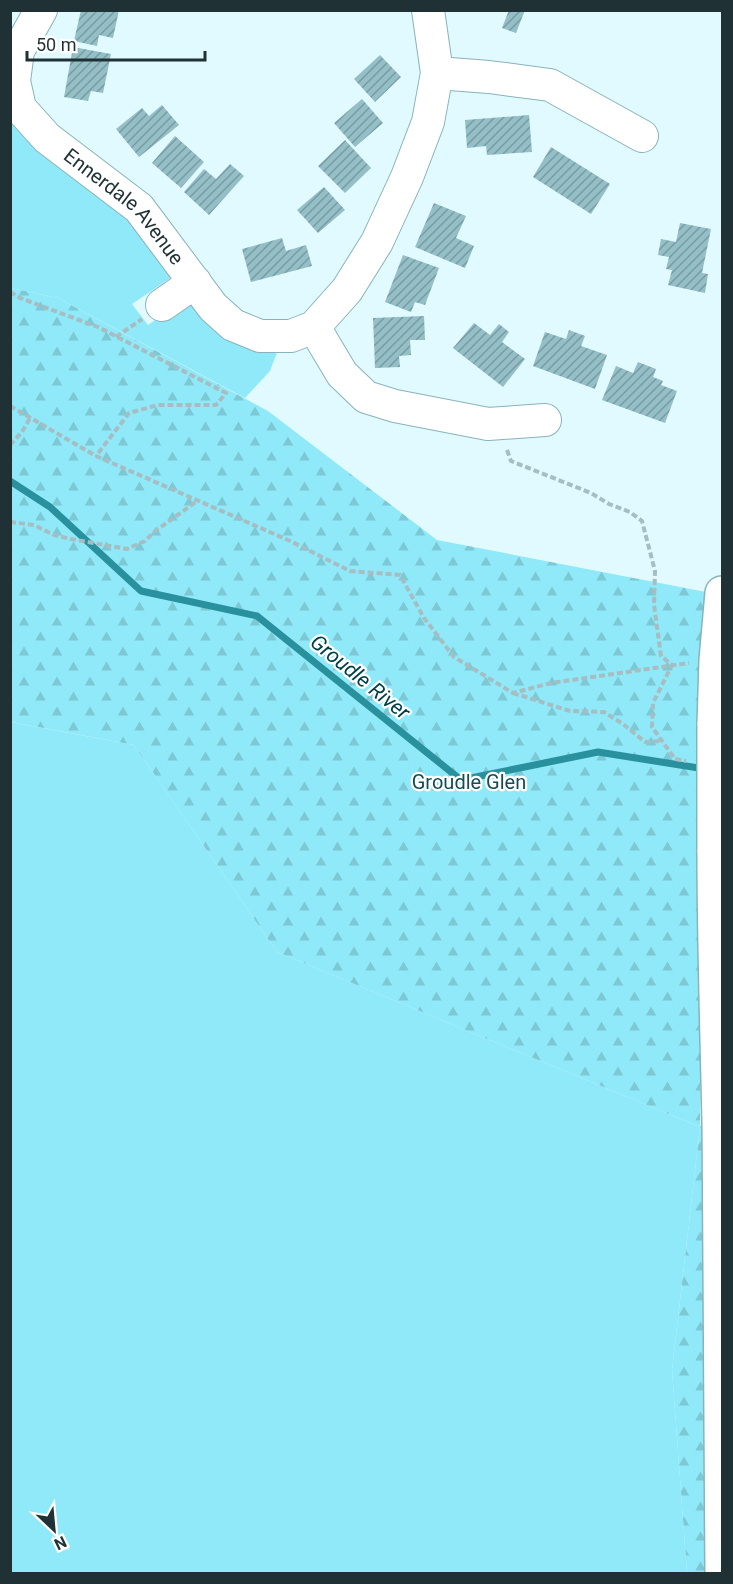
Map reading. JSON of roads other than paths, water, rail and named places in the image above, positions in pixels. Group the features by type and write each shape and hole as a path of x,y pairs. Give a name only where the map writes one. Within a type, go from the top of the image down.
{"highway":[{"path":"722,1574 719,1158 717,1020 714,977 714,725 716,660 723,593"}],"street":[{"name":"Ennerdale Avenue","path":"41,10 18,51 14,81 20,108 47,138 140,208 213,307 233,325 260,336 291,336 314,327"},
{"path":"428,10 437,73 428,122 407,177 377,242 347,290 314,327 342,374 366,397 395,406 488,424 545,420"},
{"path":"437,73 550,85 642,136"},
{"path":"162,305 195,282"}],"waterway":[{"name":"Groudle River","path":"10,481 50,507 141,591 257,616 461,780 598,752 705,769"}],"park label":[{"name":"Groudle Glen","path":"469,782"}]}
